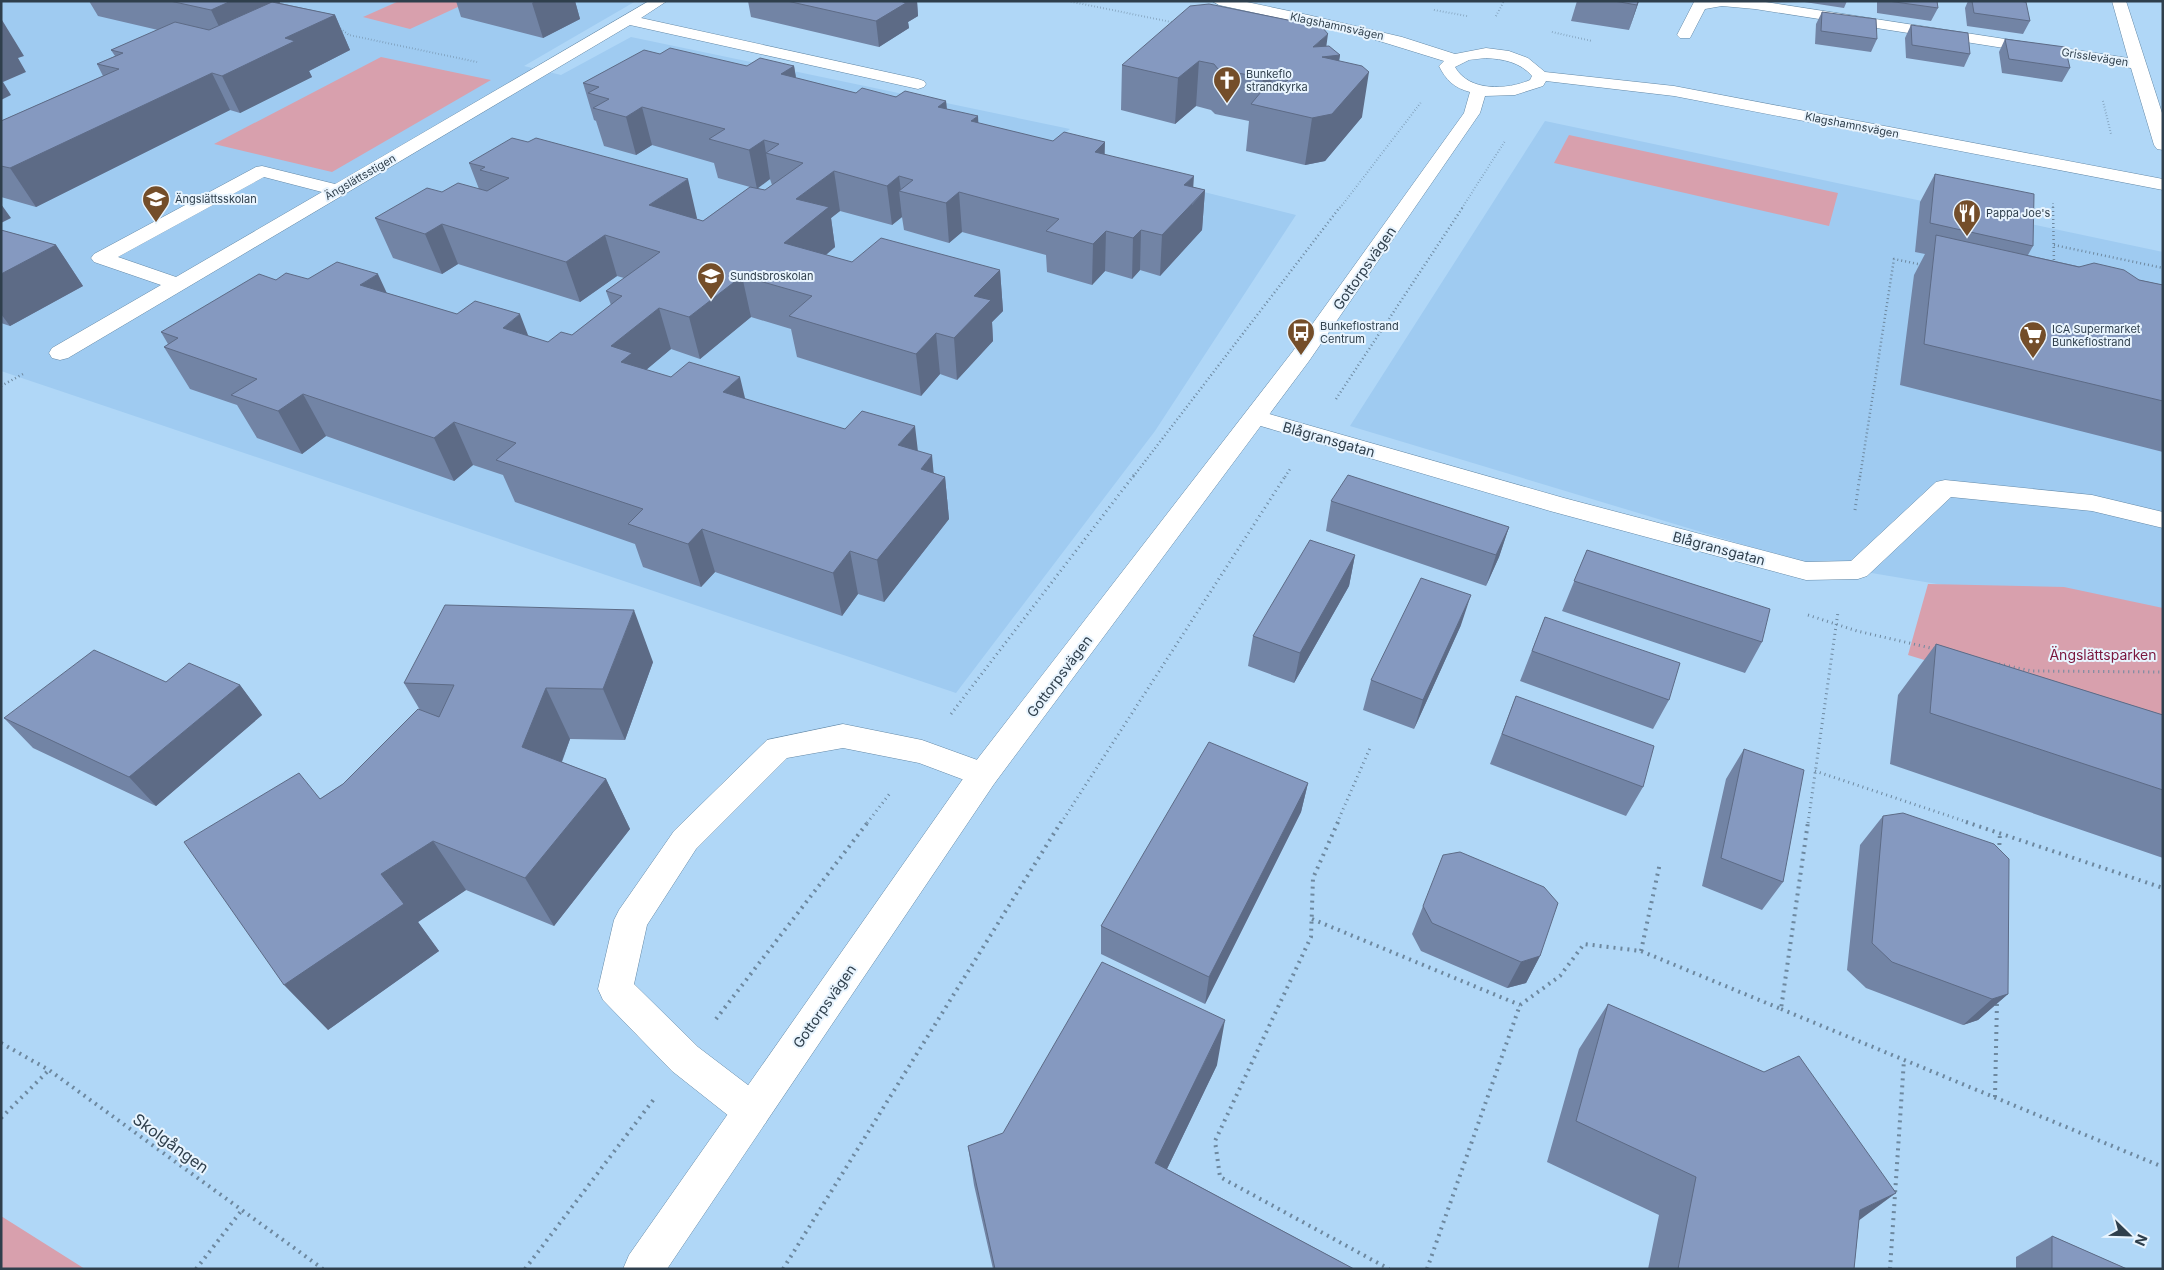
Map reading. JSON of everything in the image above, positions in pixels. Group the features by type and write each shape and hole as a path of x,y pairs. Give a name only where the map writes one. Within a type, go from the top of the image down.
{"street":[{"name":"Ängslättsstigen","path":"60,353 660,1"},
{"name":"Klagshamnsvägen","path":"1219,1 1351,28 1399,40 1454,59"},
{"path":"2119,1 2144,68 2163,145"},
{"name":"Grisslevägen","path":"1685,35 1699,6 1722,2 1765,6 2144,68"},
{"path":"628,20 918,84"},
{"path":"1468,54 1505,55 1523,60 1535,68 1540,76 1537,83 1528,88 1514,91 1478,89 1461,83 1450,75 1447,66 1454,59 1468,54"},
{"name":"Klagshamnsvägen","path":"1540,76 1621,83 1674,91 2163,185"},
{"name":"Gottorpsvägen","path":"644,1269 984,775 1301,356 1472,113 1478,89"},
{"path":"178,284 101,258 262,171 337,190"},
{"name":"Blågransgatan","path":"1255,417 1559,505 1806,571 1858,570 1945,488 2092,503 2163,520"},
{"path":"752,1110 685,1059 616,989 631,920 685,840 778,748 842,736 922,752 984,775"}],"path":[{"path":"1494,20 1504,1"},
{"path":"338,26 349,35 534,75"},
{"path":"525,1269 1422,102 1420,94"},
{"path":"783,1269 1062,822 1313,434 1406,296 1508,136"},
{"path":"2053,203 2054,269"},
{"path":"2054,245 2163,268"},
{"path":"1780,1009 1894,259 1923,265"},
{"path":"1370,748 1313,878 1312,937 1215,1141 1220,1177 1390,1269"},
{"path":"1815,771 2163,888"},
{"path":"1999,862 2000,833"},
{"path":"1641,951 1660,862"},
{"path":"1312,919 1520,1005"},
{"path":"1427,1269 1520,1005 1560,976 1584,944 1641,951 2163,1167"},
{"path":"1995,1098 1997,1000"},
{"name":"Skolgången","path":"1,1043 49,1070 323,1269"},
{"path":"1890,1269 1904,1060"},
{"path":"1,1118 49,1070"},
{"path":"196,1269 242,1210"}],"shaded area":[{"name":"Sundsbroskolan","path":"1,1 636,1 524,66 561,75 631,37 1070,129 1040,151 1296,215 1155,431 956,693 1,371"},
{"path":"1545,121 2163,252 2163,622 1794,560 1350,426"}],"green space":[{"path":"399,1 471,1 410,29 363,17"},
{"path":"381,57 491,80 332,172 214,144"},
{"path":"1569,135 1838,193 1829,226 1554,163"},
{"name":"Ängslättsparken","path":"1928,584 2064,587 2163,608 2163,733 1908,655"},
{"path":"1,1216 85,1269 1,1269"}],"building":[{"path":"170,1 231,1 211,10"},
{"path":"787,1 900,1 906,3 876,21"},
{"path":"1614,1 1638,1 1637,5"},
{"path":"1888,1 1937,1 1938,8"},
{"path":"1972,1 2026,2 2030,21 1974,13"},
{"path":"272,2 335,15 285,38 295,41 222,76 212,73 10,168 1,166 1,121 119,69 97,64 123,53 111,50 175,22 209,30"},
{"path":"1209,4 1322,27 1328,34 1313,47 1329,46 1340,55 1322,57 1362,66 1369,72 1332,114 1312,118 1251,104 1266,86 1282,84 1288,80 1272,76 1263,78 1218,69 1214,64 1199,61 1178,78 1122,65 1190,6"},
{"path":"1822,12 1876,19 1877,39 1821,31"},
{"path":"1911,25 1968,33 1970,54 1912,45"},
{"path":"2005,39 2065,47 2070,68 2009,59"},
{"path":"670,48 747,66 760,58 794,66 781,74 856,93 862,88 896,97 905,91 946,101 938,107 978,116 971,121 1053,141 1064,132 1105,142 1095,152 1194,176 1184,185 1205,190 1162,235 1141,230 1133,238 1106,231 1093,244 1046,231 1059,219 959,192 946,203 899,191 913,180 899,176 887,186 834,171 796,199 829,207 784,243 852,262 881,238 1000,270 974,296 991,300 954,338 936,333 916,354 789,316 812,296 742,276 689,317 659,308 611,346 632,353 621,362 671,377 689,362 740,377 723,392 845,429 862,411 915,426 898,445 932,455 921,469 945,477 877,560 850,551 833,573 702,529 688,544 628,524 643,509 496,460 516,443 454,422 434,438 303,394 278,411 231,395 257,379 164,347 178,338 161,332 259,274 276,280 286,273 308,279 337,262 378,274 360,285 457,314 475,301 520,314 503,328 548,342 561,332 572,335 622,296 606,291 660,252 605,235 566,262 442,224 425,234 375,218 427,188 442,192 458,183 487,191 509,178 480,170 485,167 469,163 512,138 528,142 536,138 688,179 649,205 703,221 750,187 765,190 803,163 766,153 779,144 764,140 749,150 709,139 725,129 642,107 626,117 593,108 609,99 588,93 599,87 583,83 644,50 660,54"},
{"path":"1935,174 2034,194 2033,246 1930,223"},
{"path":"1,230 56,245 1,274"},
{"path":"1936,235 2079,267 2094,263 2124,270 2139,280 2163,285 2163,401 1924,344"},
{"path":"1348,475 1509,527 1496,555 1331,501"},
{"path":"1310,540 1355,555 1300,653 1253,636"},
{"path":"1587,550 1770,609 1762,642 1574,581"},
{"path":"1421,578 1471,595 1423,700 1371,680"},
{"path":"445,605 634,610 603,689 546,688 522,747 606,779 525,878 433,841 381,874 404,904 284,985 184,842 299,773 320,799 343,784 418,709 439,717 454,685 404,683"},
{"path":"1545,617 1680,663 1669,700 1532,651"},
{"path":"1936,644 2163,715 2163,790 1930,713"},
{"path":"94,650 166,682 189,663 240,685 129,777 4,718"},
{"path":"1516,696 1654,746 1643,787 1502,734"},
{"path":"1209,742 1308,783 1209,977 1101,926"},
{"path":"1744,749 1804,770 1783,882 1721,858"},
{"path":"1903,813 1994,844 2009,859 2008,994 1992,999 1892,962 1872,943 1883,816"},
{"path":"1460,852 1544,887 1558,903 1540,956 1521,962 1432,923 1423,906 1443,855"},
{"path":"1102,962 1225,1020 1155,1163 1354,1269 995,1269 968,1146 1003,1133"},
{"path":"1608,1004 1764,1072 1799,1056 1896,1193 1860,1210 1854,1269 1678,1269 1696,1177 1576,1121"},
{"path":"2052,1236 2127,1269 2052,1269"}],"place":[{"name":"Bunkeflo strandkyrka","path":"1227,104"},
{"name":"Ängslättsskolan","path":"156,223"},
{"name":"Pappa Joe's","path":"1967,237"},
{"name":"Sundsbroskolan","path":"711,300"},
{"name":"Bunkeflostrand Centrum","path":"1301,356"},
{"name":"ICA Supermarket Bunkeflostrand","path":"2033,359"}]}
